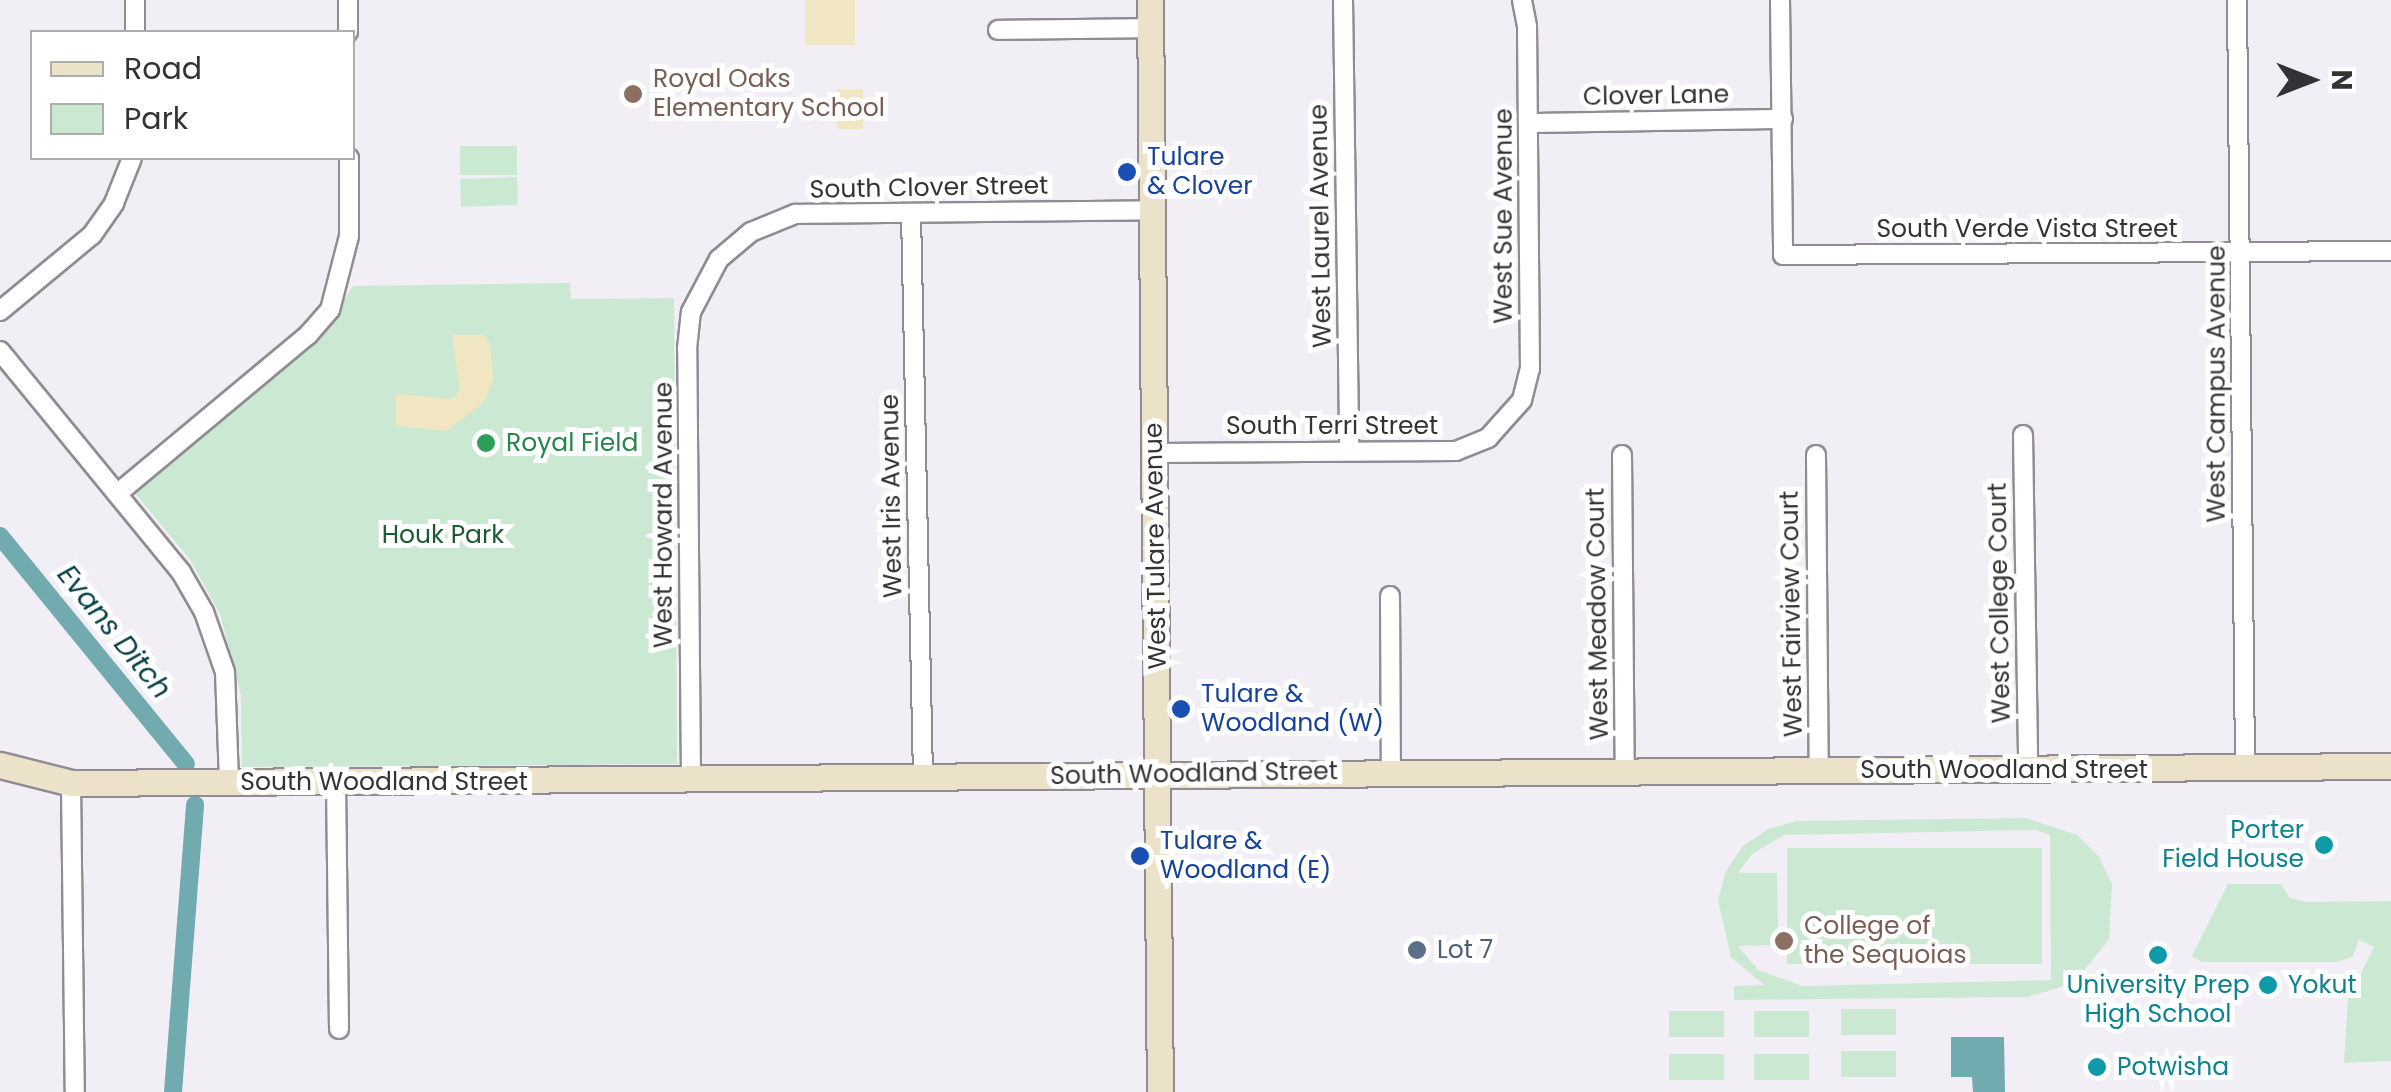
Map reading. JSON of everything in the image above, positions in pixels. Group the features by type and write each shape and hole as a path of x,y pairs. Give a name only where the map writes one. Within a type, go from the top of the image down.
{"street":[{"path":"134,0 135,30"},
{"path":"348,0 348,30"},
{"name":"West Tulare Avenue","path":"1150,0 1160,1092"},
{"name":"West Laurel Avenue","path":"1343,0 1349,451"},
{"name":"West Sue Avenue","path":"1502,424 1522,400 1530,369 1528,122 1522,0"},
{"path":"1780,0 1784,120"},
{"name":"West Campus Avenue","path":"2237,0 2245,768"},
{"path":"998,30 1151,28"},
{"name":"Clover Lane","path":"1528,122 1784,120"},
{"name":"South Verde Vista Street","path":"1784,120 1784,255 2391,251"},
{"path":"0,311 92,235 114,203 131,160"},
{"path":"117,494 308,335 330,310 349,236 348,160"},
{"name":"South Clover Street","path":"719,258 750,232 794,214 1153,210"},
{"name":"West Iris Avenue","path":"911,213 922,777"},
{"name":"West Howard Avenue","path":"691,779 687,348 692,312 719,258"},
{"path":"0,351 181,572 217,644 229,701 228,782"},
{"name":"South Terri Street","path":"1155,452 1456,451 1502,424"},
{"name":"West College Court","path":"2023,434 2028,771"},
{"name":"West Fairview Court","path":"1816,455 1819,772"},
{"name":"West Meadow Court","path":"1622,456 1625,773"},
{"path":"1390,596 1391,772"},
{"name":"South Woodland Street","path":"0,764 71,783 2391,766"},
{"path":"336,782 339,1029"},
{"path":"71,783 75,1092"}],"green space":[{"path":"460,146 517,146 517,175 460,175"},
{"path":"517,177 518,205 461,207 460,179"},
{"name":"Houk Park","path":"570,283 571,299 674,298 677,764 242,767 241,695 220,614 191,561 135,493 317,342 353,286"},
{"path":"2026,818 2077,835 2099,857 2112,884 2109,939 2074,983 2028,997 1734,1000 1734,986 1764,985 1731,957 1718,901 1726,871 1743,846 1768,829 1797,821","holes":["2035,830 2050,835 2051,980 1802,986 1758,970 1738,946 1778,945 1777,873 1738,873 1752,854 1784,835"]},
{"path":"1787,848 2042,848 2042,964 1787,964"},
{"path":"2228,884 2281,884 2290,898 2306,902 2391,901 2391,1061 2344,1063 2348,1000 2374,947 2359,940 2353,956 2338,962 2202,962 2192,956"},
{"path":"1841,1009 1896,1009 1896,1035 1841,1035"},
{"path":"1669,1011 1724,1011 1724,1037 1669,1037"},
{"path":"1754,1011 1809,1011 1809,1037 1754,1037"},
{"path":"1841,1051 1896,1051 1896,1077 1841,1077"},
{"path":"1669,1054 1724,1054 1724,1080 1669,1080"},
{"path":"1754,1054 1809,1054 1809,1080 1754,1080"}],"sand":[{"path":"805,0 855,0 855,45 805,45"},
{"path":"837,89 863,89 863,129 837,129"},
{"path":"452,335 485,335 490,345 493,380 484,402 447,431 396,426 396,394 452,399 460,391"}],"water":[{"path":"1951,1037 2004,1037 2005,1092 1973,1092 1972,1077 1951,1077"}],"waterway":[{"name":"Evans Ditch","path":"0,536 186,764"},
{"name":"Evans Ditch","path":"173,1092 195,805"}],"place":[{"name":"Royal Oaks Elementary School","path":"633,94"},
{"name":"Tulare & Clover","path":"1127,172"},
{"name":"Royal Field","path":"486,443"},
{"name":"Tulare & Woodland (W)","path":"1181,709"},
{"name":"Porter Field House","path":"2324,845"},
{"name":"Tulare & Woodland (E)","path":"1140,856"},
{"name":"College of the Sequoias","path":"1784,941"},
{"name":"Lot 7","path":"1417,950"},
{"name":"University Prep High School","path":"2158,955"},
{"name":"Yokut","path":"2268,985"},
{"name":"Potwisha","path":"2097,1067"}]}
